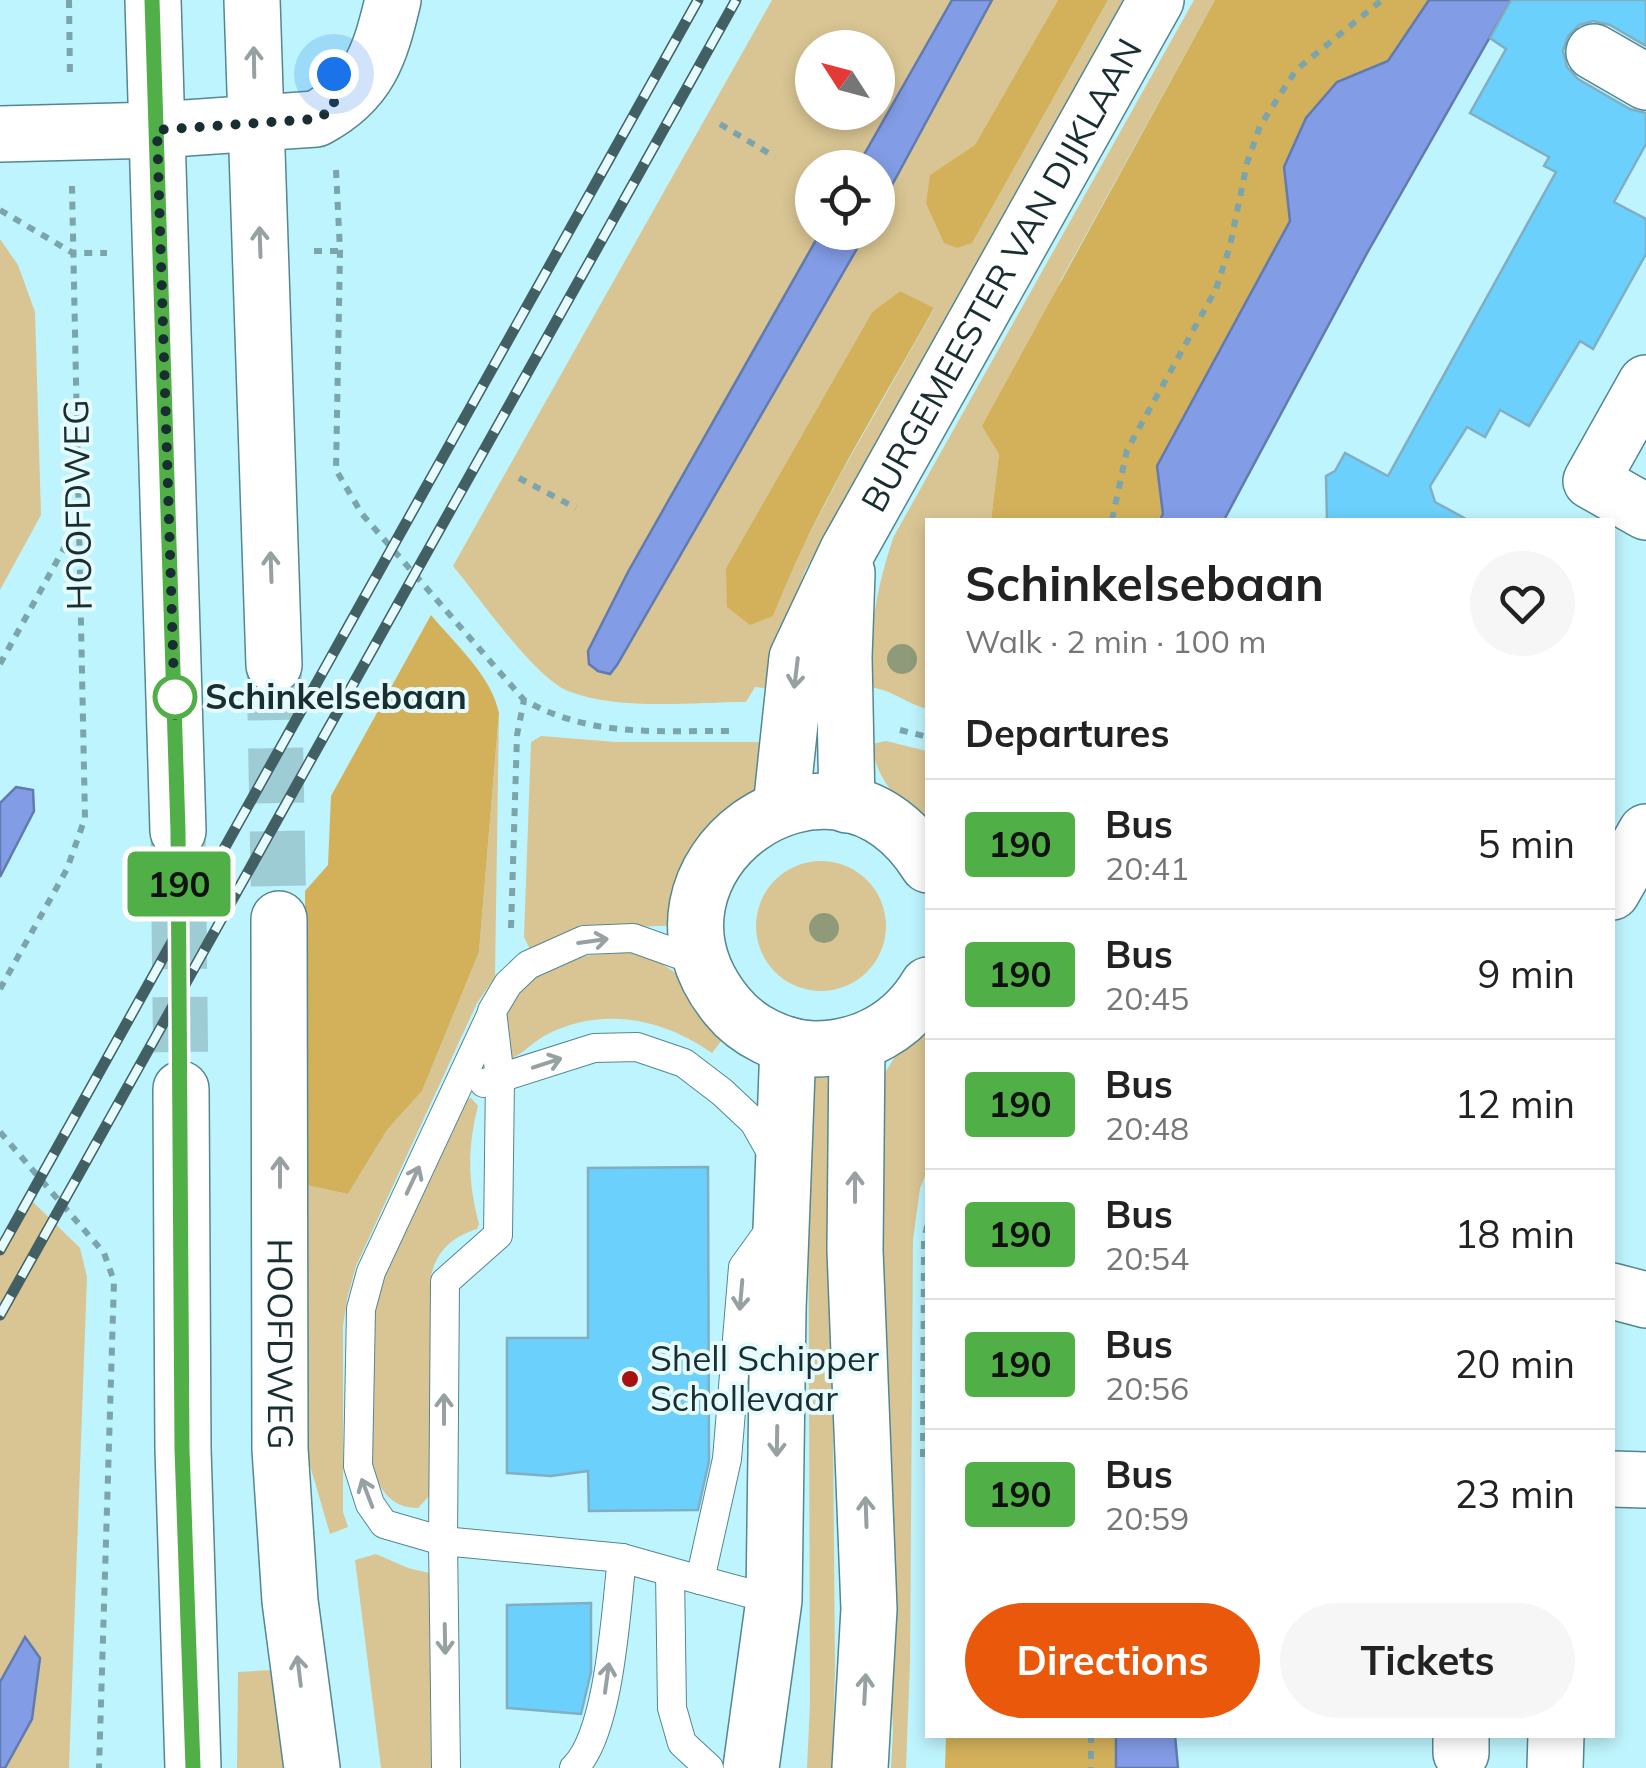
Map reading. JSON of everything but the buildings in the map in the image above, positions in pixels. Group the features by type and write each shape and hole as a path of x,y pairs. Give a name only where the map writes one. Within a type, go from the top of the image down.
{"street":[{"path":"152,0 178,831"},
{"path":"252,0 274,664"},
{"path":"0,134 157,130 316,119 334,109 368,77 382,47 393,0"},
{"name":"BURGEMEESTER VAN DIJKLAAN","path":"782,808 797,658 848,552 1156,0"},
{"path":"1594,52 1646,82"},
{"path":"1646,383 1591,481 1646,512"},
{"name":"BURGEMEESTER VAN DIJKLAAN","path":"847,805 844,657 848,552"},
{"path":"925,861 896,828 872,814 847,805 821,802 782,808 740,832 711,868 699,904 698,944 703,963 730,1010 758,1032 788,1045 824,1048 857,1044 890,1027 925,990"},
{"path":"1615,887 1646,832"},
{"name":"HOOFDWEG","path":"280,919 280,1449 290,1600 312,1768"},
{"path":"857,1044 855,1250 870,1609 860,1768"},
{"path":"750,1768 774,1600 778,1308 788,1045"},
{"path":"181,1089 182,1449 193,1768"},
{"path":"1615,1291 1646,1300"},
{"path":"1615,1480 1646,1480"},
{"path":"180,1768 191,1682"},
{"path":"1556,1738 1556,1768"}],"lane":[{"path":"703,963 633,938 584,940 528,966 508,984 371,1272 361,1308 358,1466 370,1504 384,1524 443,1541 622,1558 774,1600"},
{"path":"446,1768 445,1282 498,1235 500,1079 492,1012"},
{"path":"454,1091 594,1048 637,1047 684,1063 754,1122 784,1192 743,1267 728,1460 700,1580"},
{"path":"574,1768 583,1759 605,1694 622,1558"},
{"path":"670,1572 672,1708 682,1743 709,1768"}],"path":[{"name":"HOOFDWEG","path":"0,989 67,869 84,818 68,0"},
{"path":"1112,518 1127,450 1216,289 1230,246 1247,162 1260,126 1296,70 1382,0"},
{"path":"334,109 340,251 336,470 362,514 524,700 554,717 627,732 790,732"},
{"path":"720,124 775,157"},
{"path":"520,478 576,508"},
{"path":"0,664 78,522"},
{"path":"508,984 517,735 524,700"},
{"path":"846,730 898,730 925,736"},
{"path":"0,1132 104,1253 114,1282 99,1768"},
{"path":"1090,1738 1090,1768"}],"shaded area":[{"path":"772,0 952,0 895,100 895,30 795,30 795,130 878,130 867,150 795,150 795,250 810,250 628,572 588,651 610,674 856,250 895,250 895,180 992,0 1058,0 975,146 930,176 972,242 1108,0 1123,0 805,571 782,633 774,689 755,687 746,702 632,703 588,697 554,683 453,566","holes":["900,291 934,309 789,573 726,568 872,312"]},
{"path":"1058,0 1108,0 972,243 957,248 944,243 926,203 930,175 975,145"},
{"path":"1194,0 1215,0 1061,280 999,454 991,518 925,518 925,708 867,687 875,610 894,536"},
{"path":"1215,0 1429,0 1388,61 1337,82 1306,118 1284,167 1290,221 1157,466 1161,518 991,518 999,454 982,426"},
{"path":"0,239 18,265 35,312 41,515 0,590"},
{"path":"900,291 934,308 828,498 773,616 750,625 727,607 726,568 872,312"},
{"path":"431,615 480,673 499,713 479,952 422,1091 387,1130 348,1194 306,1185 305,891 328,865 331,796"},
{"path":"499,713 495,977 477,1003 356,1266 343,1326 343,1512 348,1527 330,1534 307,1455 306,1185 348,1194 387,1130 422,1091 479,952"},
{"path":"541,736 616,742 773,742 762,779 743,803 677,925 583,931 530,949 524,937 531,742"},
{"path":"886,741 925,751 925,829 892,792 879,770 872,744"},
{"path":"821,861 846,866 867,880 881,901 886,926 881,951 867,972 846,986 821,991 796,986 775,972 761,951 756,926 761,901 775,880 796,866"},
{"path":"645,952 684,979 726,1035 712,1053 654,1025 611,1019 569,1025 509,1059 501,1018 536,974 581,957"},
{"path":"925,1027 925,1177 913,1240 906,1768 891,1768 893,1731 874,1322 878,1084 898,1052"},
{"path":"812,1077 830,1077 835,1668 832,1768 807,1768 808,1083"},
{"path":"471,1098 478,1106 470,1165 479,1224 445,1248 432,1271 430,1495 418,1508 408,1507 386,1494 371,1463 371,1312 380,1282 464,1099"},
{"path":"32,1201 80,1248 87,1277 69,1768 5,1768 32,1718 26,1638 0,1682 0,1257"},
{"path":"376,1554 429,1573 431,1768 381,1768 355,1560"},
{"path":"271,1670 283,1768 237,1768 238,1672"},
{"path":"946,1738 1116,1738 1116,1768 945,1768"}],"water":[{"path":"952,0 992,0 895,180 895,150 867,150 878,130 895,130 895,100"},
{"path":"1429,0 1511,0 1366,255 1225,518 1161,518 1157,466 1290,221 1284,167 1306,118 1337,82 1388,61"},
{"path":"810,250 856,250 610,674 589,664 588,651 628,572"},
{"path":"16,787 33,790 34,811 0,877 0,803"},
{"path":"25,1637 40,1658 32,1719 5,1768 0,1768 0,1682"},
{"path":"1116,1738 1175,1738 1178,1768 1116,1768"}],"tunnel":[{"path":"274,665 279,919"},
{"path":"178,831 181,1089"}],"railway":[{"path":"0,1250 698,0"},
{"path":"0,1315 736,0"}],"bus line":[{"name":"190","path":"152,0 178,831 182,1449 193,1768"}],"place":[{"name":"Schinkelsebaan","path":"175,697"},
{"name":"Shell Schipper Schollevaar","path":"630,1379"}],"route":[{"path":"175,697 175,716 157,130 316,119 334,109 334,74"}]}
